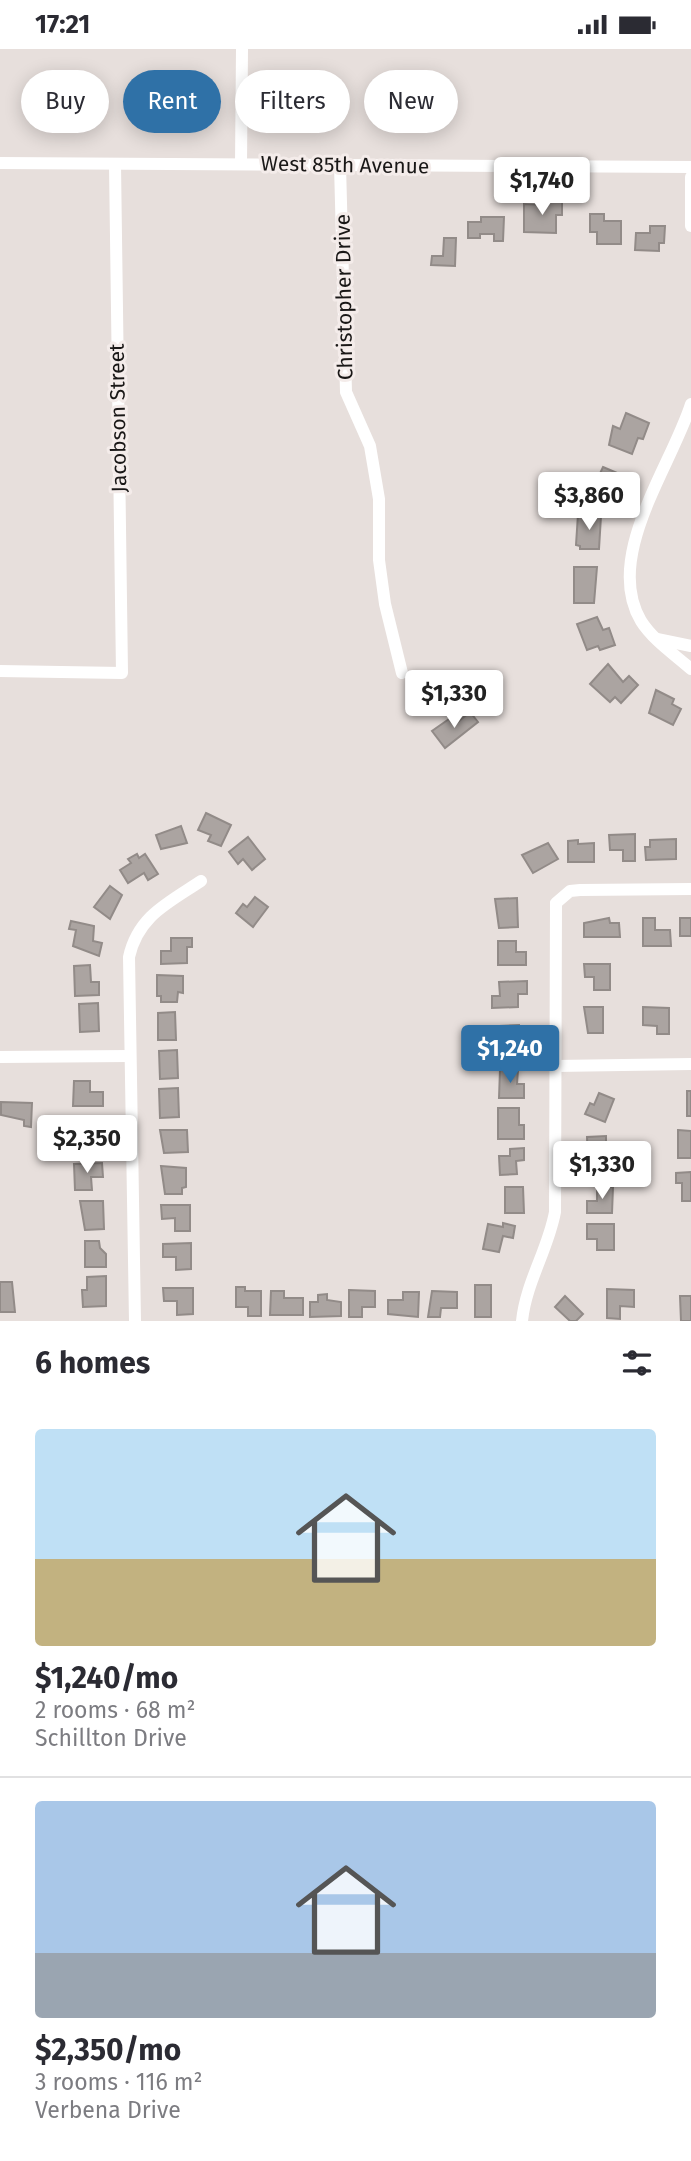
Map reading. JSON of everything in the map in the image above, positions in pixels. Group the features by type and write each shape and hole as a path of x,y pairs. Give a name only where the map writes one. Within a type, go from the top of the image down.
{"street":[{"path":"241,164 242,49"},
{"name":"West 85th Avenue","path":"0,163 691,167"},
{"name":"Jacobson Street","path":"0,671 122,673 115,164"},
{"name":"Christopher Drive","path":"340,165 346,392 370,446 380,499 379,560 383,593 402,673"},
{"path":"691,177 691,226"},
{"path":"691,404 682,434 635,531 630,558 631,588 640,619 656,639 691,669"},
{"path":"656,639 691,646"},
{"path":"135,1321 128,967 134,938 156,909 201,881"},
{"path":"522,1321 526,1295 549,1238 555,1212 554,911 562,896 580,890 691,888"},
{"path":"0,1057 130,1056"},
{"path":"555,1066 691,1064"}],"building":[{"path":"544,201 562,201 562,215 556,215 556,233 524,232 524,204 544,205"},
{"path":"590,214 604,214 604,221 621,221 621,244 597,244 597,232 590,232"},
{"path":"481,217 504,217 503,241 494,241 494,234 480,234 480,238 468,238 468,222 481,222"},
{"path":"650,226 665,226 664,243 659,243 659,251 635,250 636,233 650,233"},
{"path":"444,238 456,238 455,266 431,265 432,256 443,256"},
{"path":"626,413 649,423 643,439 638,438 632,454 609,445 613,426 620,429"},
{"path":"603,467 622,475 607,508 597,504 599,499 590,495"},
{"path":"578,514 601,516 599,549 580,549 580,546 576,545"},
{"path":"574,567 597,567 594,603 574,603"},
{"path":"597,617 603,630 609,628 615,645 600,650 598,646 587,650 577,624"},
{"path":"608,664 623,682 629,676 638,685 621,703 615,697 610,702 590,684"},
{"path":"656,690 674,699 672,704 681,709 673,725 649,713"},
{"path":"470,712 478,722 445,748 432,731 449,719 454,725"},
{"path":"206,813 231,825 221,846 208,841 211,835 198,830"},
{"path":"181,826 187,843 161,849 156,835"},
{"path":"635,834 635,861 623,861 623,850 610,850 609,835"},
{"path":"248,837 265,859 252,870 243,859 238,864 229,852"},
{"path":"676,839 676,859 646,860 645,847 650,847 650,840"},
{"path":"578,840 578,844 594,843 594,862 568,862 568,841"},
{"path":"548,843 558,859 533,873 522,855"},
{"path":"137,854 139,858 145,854 158,874 148,880 144,873 128,883 120,870 131,863 128,859"},
{"path":"110,886 122,895 110,919 94,907"},
{"path":"255,897 268,907 253,927 236,913 243,904 247,907"},
{"path":"517,898 518,927 499,928 495,899"},
{"path":"609,918 610,923 619,923 620,937 584,937 584,923"},
{"path":"643,918 655,918 655,930 670,930 671,946 643,946"},
{"path":"680,918 691,918 691,936 680,936"},
{"path":"71,921 94,926 93,941 102,943 99,956 73,946 76,930 69,929"},
{"path":"171,938 192,938 192,947 187,947 187,963 161,964 161,951 171,951"},
{"path":"498,941 516,941 516,952 526,952 526,965 498,965"},
{"path":"584,964 610,964 610,990 594,990 594,977 585,977"},
{"path":"90,965 91,982 99,982 99,995 75,996 74,966"},
{"path":"157,975 183,976 183,993 178,992 177,1002 161,1002 161,996 157,996"},
{"path":"527,981 527,994 518,994 518,1007 492,1008 492,996 500,996 499,982"},
{"path":"98,1003 99,1031 80,1032 79,1004"},
{"path":"584,1007 603,1007 603,1033 588,1033"},
{"path":"643,1007 669,1008 669,1034 657,1034 657,1026 643,1025"},
{"path":"175,1012 176,1040 158,1040 158,1013"},
{"path":"519,1025 520,1042 526,1042 526,1053 501,1054 500,1044 495,1045 495,1037 500,1037 500,1026"},
{"path":"177,1050 178,1078 160,1079 159,1051"},
{"path":"500,1070 518,1070 517,1084 524,1084 524,1098 499,1098"},
{"path":"74,1081 90,1081 90,1092 103,1092 103,1106 73,1106"},
{"path":"178,1088 179,1117 160,1118 159,1089"},
{"path":"687,1091 691,1091 691,1116 687,1116"},
{"path":"599,1093 614,1099 605,1122 585,1114 590,1103 594,1105"},
{"path":"1,1102 32,1103 31,1127 24,1126 24,1120 1,1115"},
{"path":"498,1108 519,1108 519,1125 524,1125 524,1139 498,1139"},
{"path":"102,1121 100,1150 87,1150 87,1137 76,1137 76,1122"},
{"path":"160,1130 187,1130 188,1152 164,1153"},
{"path":"678,1130 691,1131 691,1158 678,1158"},
{"path":"606,1136 606,1144 616,1143 616,1152 606,1152 606,1162 588,1163 587,1137"},
{"path":"524,1148 524,1160 516,1161 517,1174 500,1175 499,1156 510,1156 510,1149"},
{"path":"102,1163 103,1177 91,1177 92,1190 75,1190 74,1164"},
{"path":"161,1166 186,1168 186,1187 182,1188 182,1194 165,1194"},
{"path":"691,1172 691,1201 682,1201 682,1183 676,1183 676,1173"},
{"path":"505,1187 523,1187 524,1213 505,1213"},
{"path":"597,1187 613,1187 612,1213 587,1213 587,1201 597,1201"},
{"path":"80,1201 103,1201 104,1229 85,1230"},
{"path":"161,1205 190,1205 190,1231 175,1231 175,1218 162,1219"},
{"path":"503,1223 515,1226 513,1238 503,1236 499,1252 483,1249 488,1224 503,1227"},
{"path":"587,1224 614,1224 614,1250 597,1250 597,1239 587,1239"},
{"path":"85,1241 99,1241 100,1248 106,1254 106,1267 85,1267"},
{"path":"191,1243 191,1269 176,1270 176,1257 163,1257 163,1244"},
{"path":"106,1276 106,1306 83,1307 82,1290 87,1290 87,1277"},
{"path":"0,1282 12,1282 15,1312 0,1312"},
{"path":"475,1285 491,1285 491,1317 475,1317"},
{"path":"236,1287 245,1287 245,1291 261,1291 261,1316 248,1316 248,1307 236,1307"},
{"path":"163,1288 193,1288 193,1314 177,1315 177,1301 164,1301"},
{"path":"607,1289 634,1290 634,1307 620,1306 620,1319 607,1318"},
{"path":"349,1290 375,1291 375,1307 362,1307 362,1317 349,1317"},
{"path":"271,1291 284,1291 284,1298 303,1298 303,1315 270,1315"},
{"path":"432,1291 457,1292 457,1308 441,1308 440,1317 428,1317"},
{"path":"403,1292 419,1292 418,1317 388,1314 388,1300 403,1300"},
{"path":"327,1294 327,1300 341,1302 341,1316 310,1317 310,1302 318,1302 318,1295"},
{"path":"565,1296 583,1314 576,1321 570,1321 555,1307"},
{"path":"680,1296 691,1296 691,1321 681,1321"}]}
